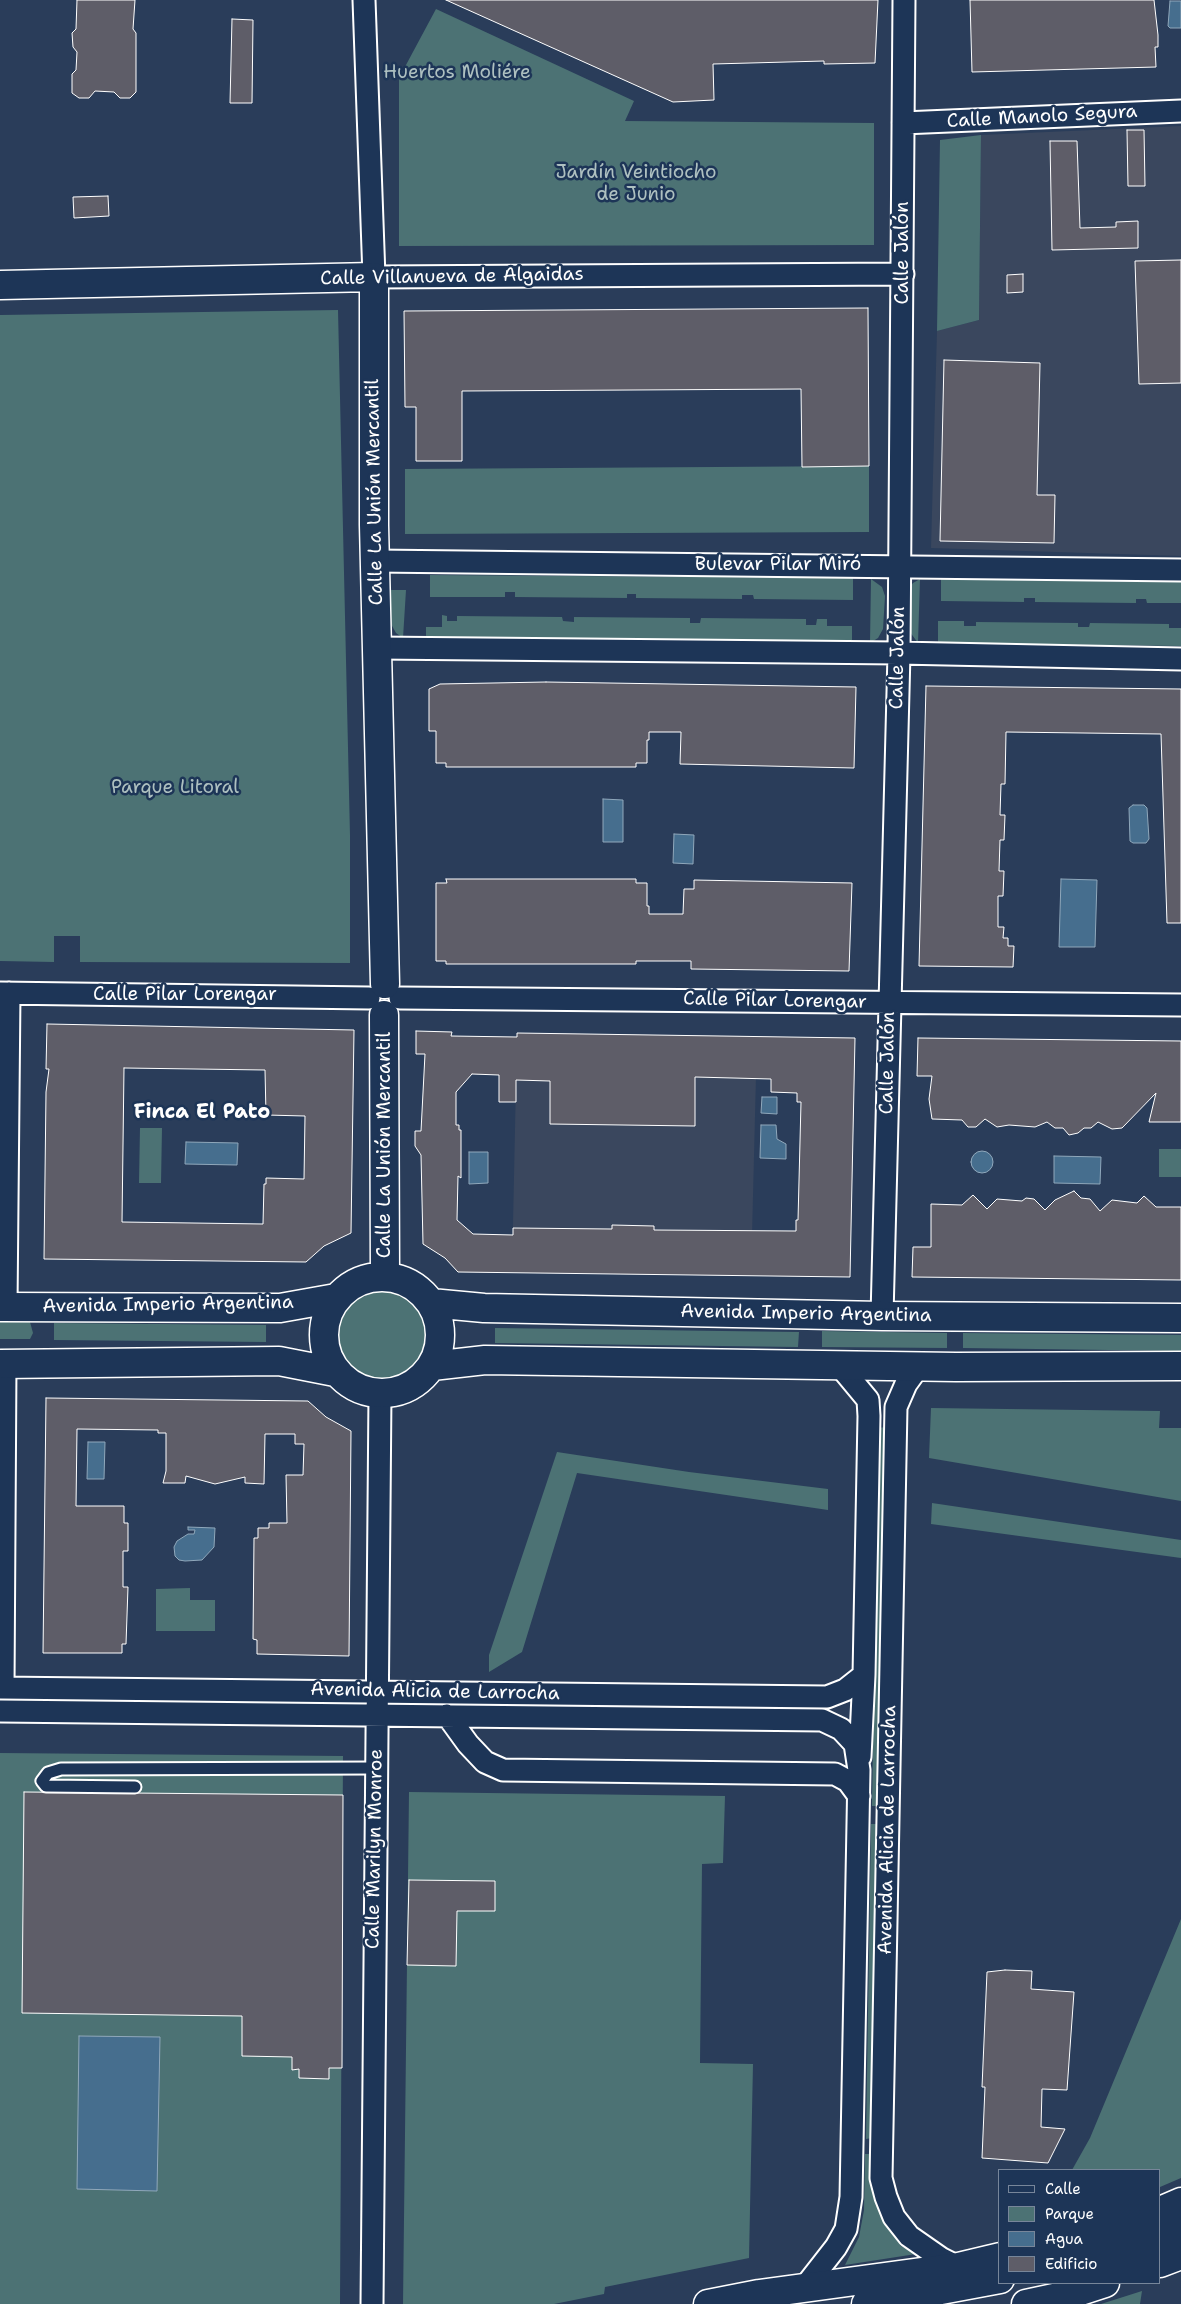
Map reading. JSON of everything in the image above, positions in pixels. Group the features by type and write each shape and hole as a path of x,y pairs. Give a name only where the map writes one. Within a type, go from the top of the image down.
{"street":[{"name":"Calle La Unión Mercantil","path":"364,0 374,277 374,561 384,999 385,1276"},
{"name":"Calle Jalón","path":"882,1316 899,653 904,0"},
{"name":"Calle Manolo Segura","path":"904,123 1181,111"},
{"name":"Calle Villanueva de Algaidas","path":"0,285 374,277 903,274"},
{"name":"Bulevar Pilar Miró","path":"374,561 1181,570"},
{"path":"377,648 899,653 1181,659"},
{"path":"3,1307 4,993"},
{"name":"Calle Pilar Lorengar","path":"4,993 384,999 1181,1005"},
{"path":"385,1276 403,1280 419,1289 432,1303 440,1324 440,1345 432,1366 419,1381 400,1391 380,1394 363,1392 348,1384 335,1372 324,1348 324,1321 336,1298 358,1281 385,1276"},
{"name":"Avenida Imperio Argentina","path":"3,1307 280,1308 336,1298"},
{"name":"Avenida Imperio Argentina","path":"432,1303 484,1308 882,1316 1181,1318"},
{"path":"432,1366 484,1360 919,1366 1181,1366"},
{"path":"1,1688 3,1364 279,1361 335,1372"},
{"name":"Avenida Alicia de Larrocha","path":"804,2288 836,2247 846,2229 851,2198 859,1770 864,1675 868,1400 857,1384 839,1365"},
{"name":"Avenida Alicia de Larrocha","path":"919,1366 906,1384 896,1407 882,2178 886,2197 894,2217 909,2236 935,2255 958,2267"},
{"name":"Calle Marilyn Monroe","path":"372,2304 375,1768 378,1690 380,1394"},
{"name":"Avenida Alicia de Larrocha","path":"1,1688 378,1690 443,1694 827,1697 845,1690 864,1675"},
{"name":"Avenida Alicia de Larrocha","path":"0,1711 822,1720 842,1728 855,1744 859,1770"},
{"name":"Avenida Alicia de Larrocha","path":"446,1715 468,1744 485,1762 504,1770 835,1774 848,1781 859,1796"},
{"path":"1161,2210 1181,2202"},
{"path":"1161,2237 1181,2230"},
{"path":"1161,2263 1181,2255"},
{"path":"708,2304 804,2288 958,2267 998,2257"},
{"path":"866,2304 998,2280"},
{"path":"1026,2304 1068,2295 1102,2284"}],"lane":[{"path":"135,1788 46,1786 42,1781 48,1774 61,1769 375,1768"}],"shaded area":[{"path":"1181,126 1181,556 931,548 937,331 979,320 981,135"},
{"path":"517,1033 757,1036 751,1276 512,1272"}],"green space":[{"name":"Jardín Veintiocho de Junio","path":"436,9 634,101 625,121 874,123 874,245 399,246 399,78"},
{"path":"981,135 979,320 937,331 940,140"},
{"name":"Parque Litoral","path":"338,310 350,835 350,963 80,962 80,936 54,936 54,962 0,961 0,315"},
{"path":"869,466 869,532 405,534 405,469"},
{"path":"430,575 853,578 853,600 754,599 753,595 742,595 742,599 636,598 636,594 627,594 627,598 515,597 515,592 505,592 505,597 430,597"},
{"path":"871,579 882,587 885,596 883,629 878,638 870,643"},
{"path":"920,579 918,643 907,628 907,592 913,583"},
{"path":"941,579 1181,582 1181,603 1147,603 1146,599 1136,599 1136,603 1035,602 1035,598 1024,598 1024,602 941,601"},
{"path":"388,590 406,590 403,638 396,633 391,624 388,614"},
{"path":"442,615 447,616 447,621 457,621 457,616 562,617 563,621 574,622 574,617 690,618 690,623 700,623 701,618 806,619 806,625 816,625 817,619 827,619 827,626 852,626 852,643 426,639 426,627 442,627"},
{"path":"938,621 964,621 964,626 976,626 976,622 1078,623 1078,627 1089,627 1090,623 1169,624 1169,628 1181,628 1181,646 938,643"},
{"path":"140,1128 162,1128 161,1183 139,1183"},
{"path":"1159,1149 1181,1149 1181,1177 1159,1177"},
{"path":"381,1289 399,1293 413,1303 423,1317 427,1335 423,1353 413,1367 399,1377 381,1381 363,1377 349,1367 339,1353 335,1335 339,1317 349,1303 363,1293"},
{"path":"0,1322 30,1322 33,1333 30,1339 0,1339"},
{"path":"54,1323 266,1325 266,1342 54,1340"},
{"path":"495,1328 799,1332 798,1347 495,1343"},
{"path":"822,1331 947,1333 947,1348 822,1347"},
{"path":"963,1333 1181,1335 1181,1351 963,1348"},
{"path":"931,1408 1160,1411 1159,1428 1181,1428 1181,1501 929,1458"},
{"path":"886,1427 879,1806 872,1806 878,1428"},
{"path":"557,1452 689,1472 828,1489 828,1510 577,1473 522,1652 489,1672 489,1655"},
{"path":"932,1503 1181,1540 1181,1558 931,1524"},
{"path":"190,1588 190,1600 215,1600 215,1631 156,1631 156,1589"},
{"path":"443,1703 801,1706 801,1710 441,1705"},
{"path":"0,1753 343,1756 340,2304 0,2304"},
{"path":"409,1792 725,1796 723,1863 702,1864 700,2063 753,2064 749,2258 605,2287 604,2294 554,2304 403,2304"},
{"path":"871,1824 878,1824 872,2138 866,2139"},
{"path":"1181,1919 1181,2178 1161,2187 1161,2169 1073,2169 1090,2138"},
{"path":"865,2154 872,2154 871,2179 877,2205 889,2229 901,2246 916,2254 845,2265 859,2237 864,2210"},
{"path":"1142,2291 1140,2304 1101,2304"}],"water":[{"path":"1170,1 1181,1 1181,28 1170,28 1168,26"},
{"path":"603,799 623,800 623,842 603,842"},
{"path":"1133,805 1144,805 1147,808 1149,839 1146,843 1133,843 1130,841 1129,808"},
{"path":"674,834 694,835 693,864 673,863"},
{"path":"1061,879 1097,880 1095,947 1059,947"},
{"path":"762,1097 777,1097 777,1114 761,1113"},
{"path":"761,1125 776,1125 777,1139 786,1144 786,1159 760,1158"},
{"path":"186,1142 238,1143 237,1165 185,1164"},
{"path":"982,1151 992,1158 993,1162 986,1172 982,1173 972,1166 971,1162 978,1152"},
{"path":"469,1152 488,1152 488,1183 469,1184"},
{"path":"1054,1156 1101,1157 1100,1184 1054,1183"},
{"path":"88,1442 105,1442 104,1479 87,1479"},
{"path":"188,1527 215,1528 214,1547 202,1560 185,1561 179,1560 175,1556 174,1547 177,1541 188,1534 194,1534 195,1530 188,1530"},
{"path":"79,2036 160,2037 157,2191 77,2189"}],"building":[{"path":"77,0 135,0 133,29 136,33 136,92 130,98 120,98 114,92 95,91 89,98 79,98 72,93 72,74 76,70 77,52 73,47 72,33 76,29"},
{"path":"446,0 878,0 875,63 824,64 824,61 713,64 714,100 673,102"},
{"path":"970,0 1154,0 1158,35 1158,47 1155,47 1156,67 972,72"},
{"path":"232,19 253,20 252,103 230,103"},
{"path":"1127,130 1144,130 1145,186 1128,186"},
{"path":"1050,141 1077,141 1080,228 1116,227 1116,222 1138,221 1138,248 1052,250"},
{"path":"108,196 109,216 74,218 73,197"},
{"path":"1181,260 1181,383 1139,384 1135,261"},
{"path":"1023,274 1023,292 1007,293 1007,275"},
{"path":"868,308 869,466 802,467 801,389 462,391 462,461 416,461 416,407 405,407 404,311"},
{"path":"944,360 1040,363 1037,495 1055,495 1054,543 940,541"},
{"path":"546,682 856,687 854,768 680,764 681,732 649,732 647,763 636,763 636,767 446,767 446,763 436,763 436,731 429,731 429,689 440,684"},
{"path":"926,686 1181,689 1181,923 1167,923 1161,734 1006,732 1005,784 1001,784 1000,815 1005,815 1004,840 1000,840 999,871 1004,871 1003,896 998,896 998,927 1004,927 1003,938 1008,938 1008,946 1014,946 1013,967 919,966"},
{"path":"446,879 636,879 636,883 647,883 649,914 683,914 684,889 694,889 694,880 852,883 849,971 691,969 691,961 636,961 636,964 446,964 446,961 436,961 436,883 447,883"},
{"path":"47,1024 354,1030 351,1233 324,1246 306,1262 44,1259 46,1092 49,1069 46,1069","holes":["124,1068 265,1070 266,1115 305,1116 304,1179 266,1178 266,1184 264,1184 263,1224 122,1222"]},
{"path":"416,1031 452,1032 451,1036 517,1037 517,1033 855,1038 850,1277 458,1272 445,1258 423,1244 421,1155 415,1146 415,1131 421,1131 425,1054 416,1054","holes":["472,1074 499,1075 499,1102 516,1102 516,1080 550,1081 550,1124 695,1126 695,1077 771,1079 771,1092 797,1093 797,1102 801,1102 798,1220 796,1220 796,1231 654,1230 654,1226 612,1225 612,1229 513,1228 513,1235 473,1234 457,1220 458,1176 461,1178 461,1130 459,1130 459,1125 456,1125 456,1092"]},
{"path":"918,1038 1181,1041 1181,1122 1149,1122 1156,1093 1122,1128 1112,1129 1098,1122 1091,1128 1084,1128 1078,1133 1069,1135 1063,1128 1055,1128 1047,1122 1035,1127 1009,1125 997,1127 985,1119 976,1127 968,1127 962,1120 932,1119 929,1099 932,1076 917,1076"},
{"path":"1074,1191 1081,1198 1090,1199 1100,1211 1112,1200 1137,1203 1144,1196 1156,1207 1181,1207 1181,1280 912,1277 913,1247 931,1247 931,1204 962,1205 973,1195 987,1209 997,1199 1022,1201 1026,1198 1034,1199 1045,1210 1055,1200"},
{"path":"46,1398 308,1401 326,1417 351,1431 349,1656 257,1654 257,1640 253,1639 254,1538 258,1538 258,1528 269,1528 269,1523 287,1523 286,1475 303,1475 304,1444 295,1444 295,1434 265,1434 264,1484 245,1483 245,1477 215,1484 186,1476 185,1483 163,1483 166,1471 166,1433 158,1433 158,1430 77,1429 76,1506 124,1506 124,1523 128,1523 128,1551 123,1551 123,1587 128,1587 126,1644 122,1644 122,1653 43,1653"},
{"path":"24,1792 343,1795 342,2068 329,2068 329,2079 299,2078 299,2069 292,2070 292,2057 242,2056 242,2016 22,2013"},
{"path":"409,1880 495,1881 495,1911 457,1911 456,1966 407,1965"},
{"path":"1005,1970 1032,1971 1031,1989 1074,1992 1067,2090 1042,2089 1041,2127 1065,2129 1048,2163 982,2158 985,2087 982,2087 987,1972"}],"district":[{"name":"Finca El Pato","path":"202,1113"}],"park label":[{"name":"Huertos Moliére","path":"457,73"}]}
